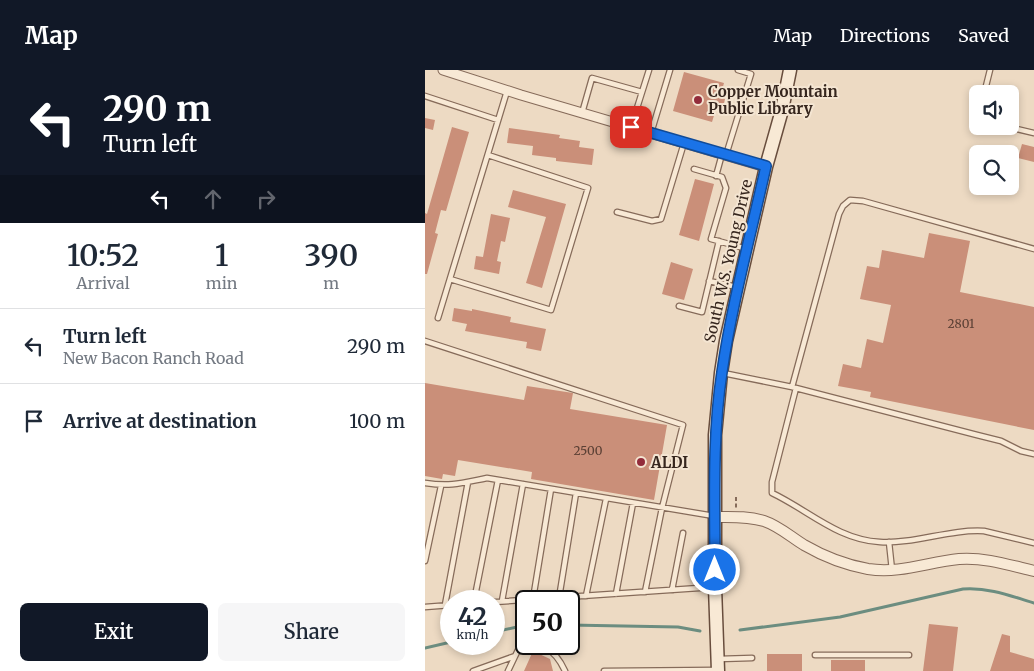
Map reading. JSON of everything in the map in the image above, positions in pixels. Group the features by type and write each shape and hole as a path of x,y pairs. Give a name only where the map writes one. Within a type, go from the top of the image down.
{"main road":[{"name":"South W.S. Young Drive","path":"718,667 715,587 715,435 721,373 766,166 782,110 790,70"}],"street":[{"path":"443,70 507,91 766,166"},
{"path":"715,516 766,521 829,558 869,569 908,569 957,560 975,559 993,561 1034,571"}],"lane":[{"path":"631,127 649,70"},
{"path":"651,133 669,70"},
{"path":"716,176 751,74 738,70"},
{"path":"986,85 990,70"},
{"path":"582,113 592,78 642,92"},
{"path":"438,318 507,91"},
{"path":"425,96 498,120"},
{"path":"1019,130 1034,134"},
{"path":"617,212 651,221 661,218 684,143"},
{"path":"450,279 551,310 588,188 487,156"},
{"path":"694,169 722,177 726,188 711,239 747,250"},
{"path":"1034,250 863,201 850,200 843,206 839,214 794,387 772,482 772,493 791,502 827,526 867,540 889,542 953,532 984,531 1034,543"},
{"path":"679,306 702,312 719,242"},
{"path":"709,281 739,288"},
{"path":"425,341 683,425 662,508 645,592"},
{"path":"721,373 794,387 1001,441 1021,451 1034,454"},
{"path":"425,483 454,486 487,478 715,516"},
{"path":"476,590 498,480"},
{"path":"450,590 468,482"},
{"path":"504,590 523,484"},
{"path":"425,562 441,486"},
{"path":"534,590 551,489"},
{"path":"560,590 576,493"},
{"path":"586,596 606,498"},
{"path":"616,594 633,503"},
{"path":"672,590 683,533"},
{"path":"889,542 892,570"},
{"path":"580,596 715,587"},
{"path":"425,606 440,605"},
{"path":"508,671 518,650 533,646 546,648 553,652 565,671"},
{"path":"815,655 909,655"},
{"path":"473,671 515,656"},
{"path":"605,671 718,667 752,658"}],"path":[{"path":"736,497 736,509"}],"building":[{"path":"684,72 724,83 720,97 725,99 722,111 716,109 712,122 673,111"},
{"path":"425,118 435,120 433,130 425,128"},
{"path":"452,127 469,132 446,211 441,210 435,233 438,234 427,274 425,274 425,213 427,214"},
{"path":"509,128 560,135 559,138 580,141 579,147 594,149 592,165 556,161 556,158 532,155 533,146 507,143"},
{"path":"1022,144 1034,147 1034,162 1019,158"},
{"path":"695,179 714,184 699,241 679,235"},
{"path":"513,190 566,204 542,288 526,283 546,217 508,207"},
{"path":"491,214 510,218 505,242 501,241 497,261 501,262 499,274 474,269 476,256 483,257"},
{"path":"929,233 970,241 960,292 1034,307 1034,430 870,397 871,392 838,386 843,364 861,368 867,339 883,343 891,305 860,299 867,266 879,268 882,250 924,258"},
{"path":"671,262 693,269 684,300 662,294"},
{"path":"454,308 472,311 472,309 511,317 510,322 546,329 541,351 526,348 527,342 465,331 467,324 452,321"},
{"path":"425,383 524,400 527,386 573,393 570,409 667,425 654,500 531,479 532,472 458,460 455,476 443,474 442,479 425,476"},
{"path":"929,624 958,627 953,671 923,671"},
{"path":"1002,634 1010,636 1010,652 1034,659 1034,671 990,671"},
{"path":"767,654 802,654 802,671 767,671"},
{"path":"531,655 542,655 550,659 553,671 524,671"},
{"path":"831,660 865,660 865,671 831,671"}],"waterway":[{"path":"740,630 840,617 963,589 990,591 1034,603"},
{"path":"580,625 678,627 700,631"},
{"path":"505,630 515,627"},
{"path":"425,648 440,645"}],"place":[{"name":"Copper Mountain Public Library","path":"698,100"},
{"name":"ALDI","path":"641,462"}],"route":[{"path":"631,127 766,166 721,373 715,435 715,570"}]}
